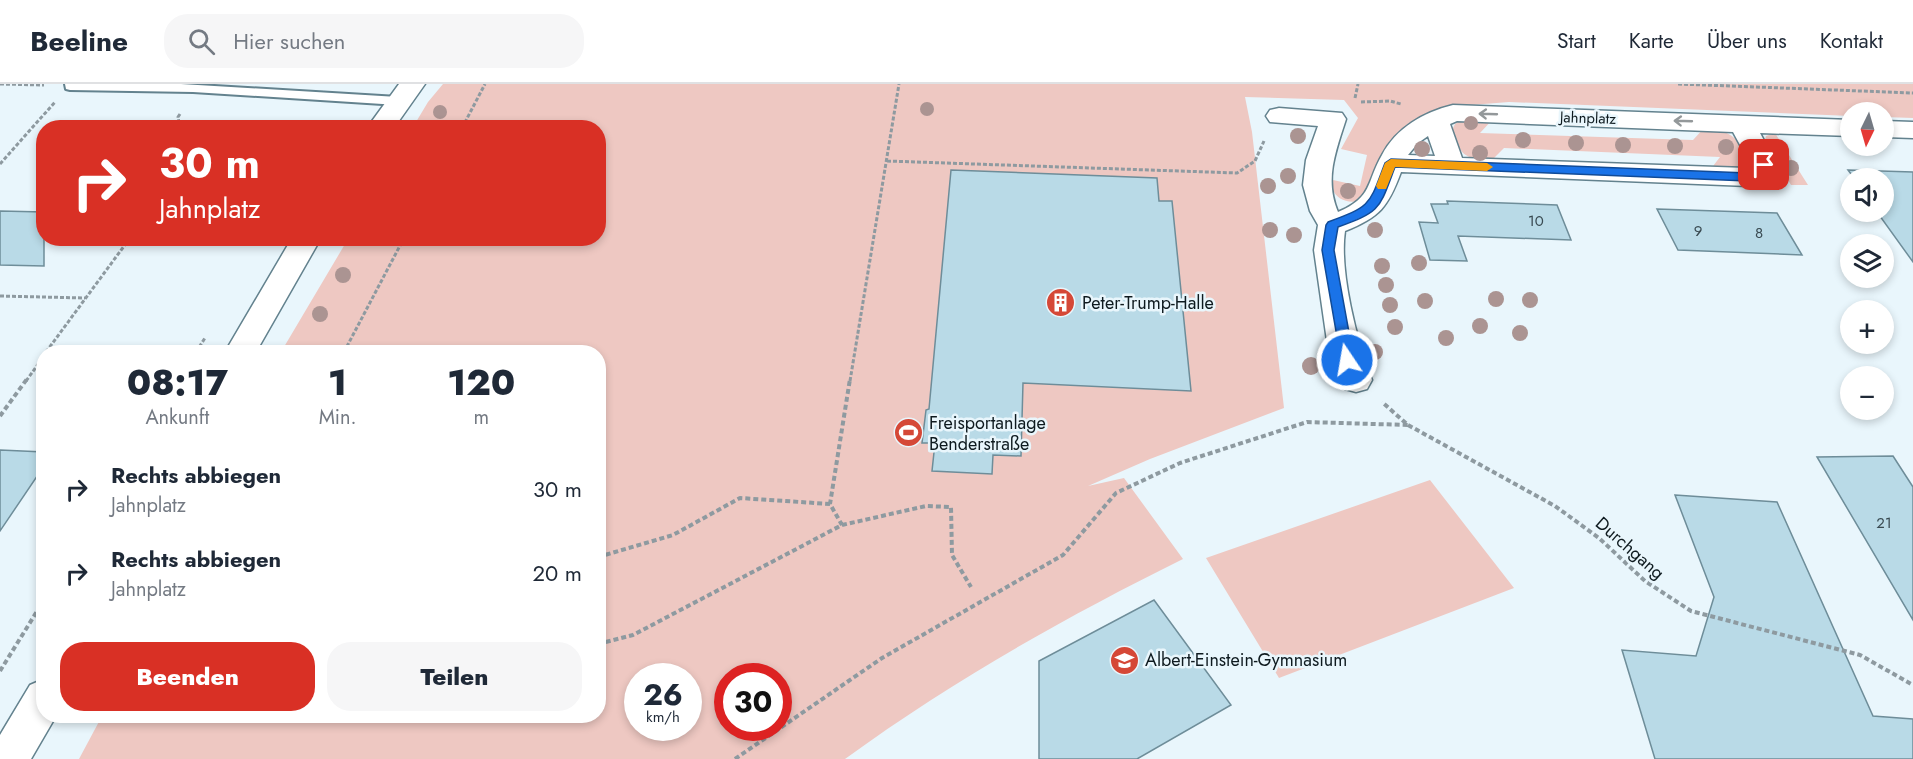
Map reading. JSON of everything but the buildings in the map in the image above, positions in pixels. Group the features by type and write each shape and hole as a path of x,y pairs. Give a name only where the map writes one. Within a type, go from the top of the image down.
{"street":[{"path":"386,120 405,92"},
{"name":"Jahnplatz","path":"1332,225 1360,215 1376,203 1400,144 1406,138 1453,113 1840,128"},
{"path":"1280,116 1333,119 1316,180 1321,208 1332,225 1328,250 1344,348 1356,380"},
{"path":"1436,121 1452,166"},
{"path":"1391,163 1748,177 1757,175 1764,165 1742,124"},
{"path":"1894,129 1913,130"},
{"path":"244,345 302,246"},
{"path":"9,759 36,712"}],"lane":[{"path":"70,86 106,84 229,87 335,98 405,92"}],"path":[{"path":"0,84 70,86"},
{"path":"466,120 485,84"},
{"path":"842,525 830,504 899,84"},
{"path":"1678,84 1913,93"},
{"path":"39,120 70,86"},
{"path":"887,161 1237,173 1253,164 1260,156 1272,116 1280,116"},
{"path":"0,164 36,124"},
{"path":"51,345 124,246"},
{"path":"348,345 400,246"},
{"path":"0,296 86,298"},
{"path":"0,416 36,367"},
{"name":"Durchgang","path":"1356,380 1408,425 1555,506 1599,538 1645,582 1691,611 1860,656 1913,685"},
{"path":"735,759 882,658 1063,555 1116,493 1180,463 1306,422 1408,425"},
{"path":"606,555 673,535 740,498 830,504"},
{"path":"606,642 633,635 842,525 926,506 951,507 952,555 971,588"},
{"path":"0,671 36,613"}],"shaded area":[{"name":"Freisportanlage Benderstraße","path":"443,84 1913,84 1913,118 1894,117 1894,102 1840,102 1840,116 1509,102 1446,107 1409,126 1394,137 1362,200 1353,202 1341,199 1332,188 1333,180 1360,186 1367,155 1341,149 1358,118 1344,100 1245,97 1252,132 1284,408 1150,459 1088,486 1124,478 1183,559 1009,652 926,703 845,759 79,759 98,723 606,723 606,345 285,345 344,246 606,246 606,120 417,120"},
{"path":"1463,119 1493,119 1480,133 1693,140 1705,127 1722,131 1733,137 1750,161 1743,168 1727,171 1710,170 1720,157 1504,148 1490,162 1468,157 1461,150 1452,130 1455,124"},
{"path":"1775,133 1808,185 1791,185 1765,140 1766,136"},
{"path":"1430,480 1514,588 1279,678 1206,558"}],"slow traffic":[{"path":"1382,186 1391,163 1487,167"}],"place":[{"name":"Peter-Trump-Halle","path":"1061,303"},
{"name":"Freisportanlage Benderstraße","path":"908,433"},
{"name":"Albert-Einstein-Gymnasium","path":"1124,660"}],"route":[{"path":"1347,360 1328,250 1332,225 1360,215 1376,203 1391,163 1748,177 1757,175 1764,165"}]}
